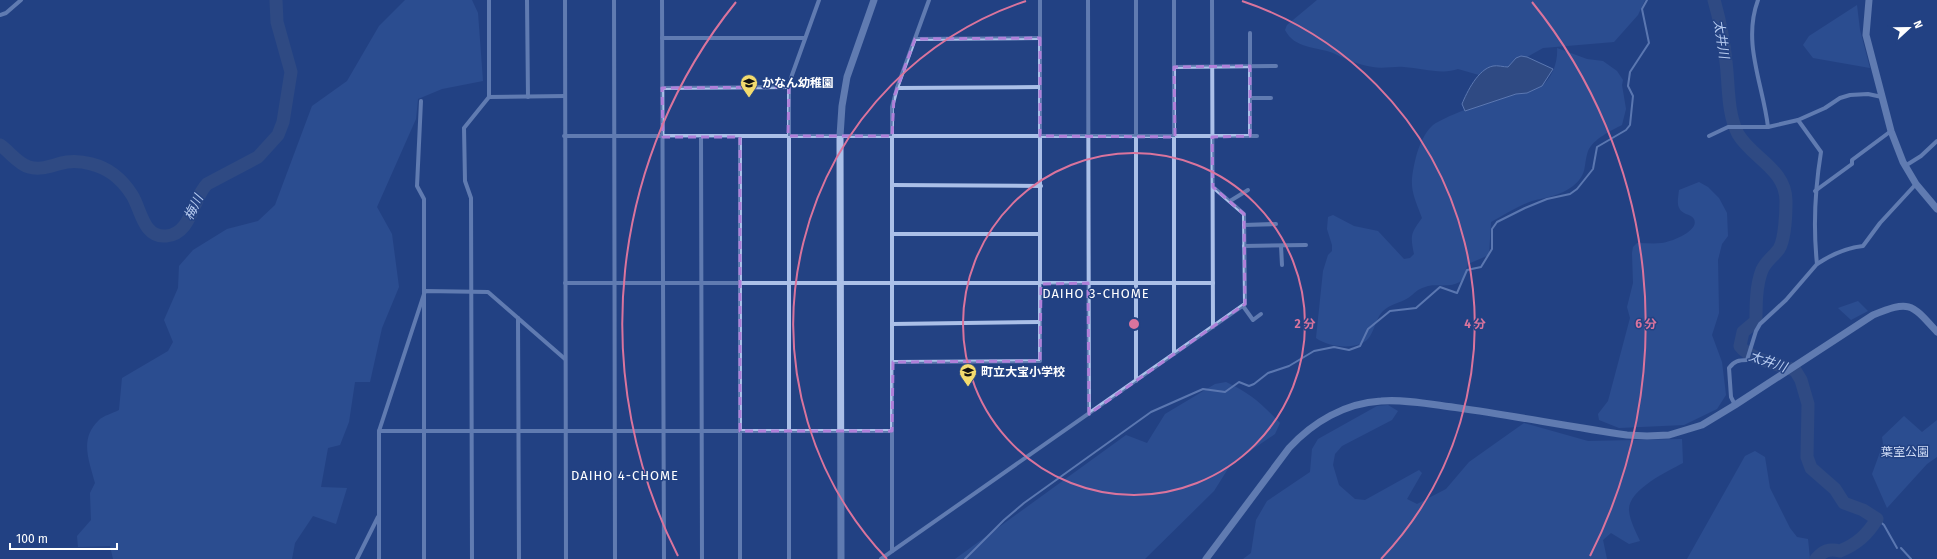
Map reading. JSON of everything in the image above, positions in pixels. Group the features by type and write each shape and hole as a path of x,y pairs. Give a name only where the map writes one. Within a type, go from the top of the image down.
{"street":[{"path":"0,15 6,13 21,0"},
{"path":"472,559 471,198 465,181 464,128 489,97 488,0"},
{"path":"527,0 528,97"},
{"path":"565,0 564,136 566,559"},
{"path":"614,0 615,559"},
{"path":"662,0 664,559"},
{"path":"789,559 789,87 819,0"},
{"path":"841,559 840,136 842,106 847,77 874,0"},
{"path":"892,552 892,106 897,88 929,0"},
{"path":"893,362 1040,361 1040,0"},
{"path":"1088,0 1089,414"},
{"path":"1136,0 1136,381"},
{"path":"1174,0 1174,354"},
{"path":"1212,0 1213,327"},
{"path":"1758,0 1751,30 1752,45 1767,112 1768,128"},
{"path":"1869,0 1866,35 1891,131 1905,166 1916,184 1937,209"},
{"path":"1250,33 1250,136"},
{"path":"662,38 805,38"},
{"path":"915,39 1040,38"},
{"path":"1174,67 1276,66"},
{"path":"662,88 789,87"},
{"path":"897,88 1040,87"},
{"path":"1709,136 1728,127 1739,126 1768,128 1798,120 1825,108 1840,98 1850,95 1868,94 1882,97"},
{"path":"489,97 565,96"},
{"path":"1250,98 1271,98"},
{"path":"421,101 417,186 424,199 424,559"},
{"path":"1798,120 1821,152 1815,191 1814,230 1817,264"},
{"path":"1815,191 1852,164 1852,160 1891,131"},
{"path":"564,136 1257,136"},
{"path":"701,137 702,559"},
{"path":"740,137 740,559"},
{"path":"1905,166 1921,156 1937,141"},
{"path":"1736,404 1732,397 1729,368 1732,363 1740,360 1747,360 1760,324 1786,300 1817,264 1829,256 1849,248 1863,246 1880,223 1916,184"},
{"path":"892,185 1041,186"},
{"path":"881,559 1245,304 1244,214 1213,187"},
{"path":"1230,201 1248,190"},
{"path":"1244,225 1276,224"},
{"path":"892,234 1040,234"},
{"path":"1244,246 1306,245"},
{"path":"1281,246 1282,264"},
{"path":"565,283 1213,283"},
{"path":"425,291 488,292 565,359"},
{"path":"379,559 379,431 425,291"},
{"path":"1206,559 1289,448 1304,431 1325,417 1366,403 1382,401 1427,404 1558,425 1647,436 1669,435 1702,425 1873,315 1896,305 1911,307 1937,332"},
{"path":"1242,306 1252,320 1261,314"},
{"path":"518,318 519,559"},
{"path":"892,324 1040,322"},
{"path":"379,431 892,431"},
{"path":"357,559 379,515"}],"highlighted area":[{"path":"1040,38 1040,136 1175,137 1174,67 1250,66 1250,136 1212,137 1213,187 1244,214 1245,304 1089,414 1088,283 1041,284 1040,361 893,362 892,431 740,431 740,137 663,137 662,88 789,87 788,136 892,136 894,97 915,39"}],"green space":[{"path":"405,0 472,0 478,13 483,81 442,89 418,99 416,119 377,207 392,234 399,287 382,328 370,382 355,382 349,422 340,445 328,448 321,487 347,488 336,524 313,516 295,543 292,559 113,559 110,546 78,547 77,536 91,520 90,493 95,483 87,450 89,435 99,420 119,410 122,378 168,351 173,342 164,320 178,288 179,266 193,250 227,229 258,221 275,205 312,106 347,81 379,26"},
{"path":"1317,0 1645,0 1638,15 1614,42 1543,48 1527,57 1521,56 1516,58 1508,67 1492,66 1479,75 1458,69 1452,71 1439,71 1404,67 1377,68 1352,62 1333,53 1300,44 1294,41 1285,30 1287,25"},
{"path":"1857,5 1860,30 1870,68 1813,58 1803,45 1809,36"},
{"path":"1557,48 1587,59 1603,61 1617,71 1623,80 1622,85 1626,109 1622,125 1603,135 1590,147 1583,174 1578,182 1563,192 1527,203 1491,222 1489,255 1468,264 1464,277 1461,281 1449,285 1432,285 1424,287 1408,298 1383,311 1369,338 1365,342 1355,346 1337,346 1331,345 1316,338 1323,271 1328,255 1332,251 1332,245 1327,229 1328,217 1333,215 1354,226 1378,231 1404,259 1410,258 1414,254 1412,234 1422,218 1413,194 1412,175 1419,148 1427,132 1433,125 1440,121 1473,107 1540,87 1546,82 1553,70 1556,61"},
{"path":"1699,182 1708,187 1719,198 1727,213 1728,236 1722,244 1718,260 1719,313 1712,335 1722,362 1726,395 1717,409 1684,425 1619,428 1599,420 1598,414 1608,401 1630,318 1627,307 1633,283 1633,247 1637,243 1666,242 1689,232 1695,223 1691,216 1680,210 1678,201 1679,190"},
{"path":"1858,301 1868,311 1851,320 1838,308"},
{"path":"1226,382 1242,390 1267,410 1280,423 1275,434 1231,464 1214,491 1145,559 955,559 1126,435 1147,443 1165,414 1215,384"},
{"path":"1388,405 1398,411 1392,420 1342,446 1335,454 1333,465 1339,485 1355,499 1365,500 1419,470 1422,473 1407,499 1417,504 1446,489 1469,462 1524,423 1588,441 1682,439 1683,463 1650,482 1634,496 1630,503 1629,511 1632,523 1640,541 1629,544 1611,533 1603,540 1607,559 1243,559 1251,553 1256,520 1267,501 1310,472 1312,449 1318,439 1377,406"},
{"name":"葉室公園","path":"1904,416 1922,432 1937,420 1937,457 1927,464 1887,508 1872,474 1883,444 1882,437"},
{"path":"1755,451 1765,457 1770,488 1790,528 1797,537 1808,539 1810,559 1687,559 1745,456"}],"shaded area":[{"path":"1521,56 1527,57 1553,69 1542,86 1527,93 1516,94 1465,111 1462,104 1470,87 1478,76 1493,66 1508,67 1516,58"}],"waterway":[{"name":"梅川","path":"0,145 21,163 29,167 43,168 73,162 85,163 103,168 116,176 128,189 144,222 152,232 158,235 166,236 175,234 186,223 202,190 207,184 258,157 278,135 283,122 291,72 277,22 276,0"},
{"path":"965,559 1004,520 1024,503 1151,412 1203,389 1225,392 1239,382 1249,386 1268,373 1289,366 1314,351 1334,347 1349,350 1360,346 1368,329 1390,311 1416,308 1440,287 1457,293 1467,270 1481,267 1492,249 1492,229 1497,222 1525,208 1547,199 1570,194 1577,189 1593,169 1597,147 1626,130 1630,125 1633,96 1628,86 1630,72 1649,43 1642,9 1647,0"},
{"name":"太井川","path":"1714,0 1723,39 1730,108 1734,126 1738,134 1751,150 1775,172 1785,190 1786,201 1783,239 1779,249 1762,270 1757,289 1756,321 1743,332 1740,346 1750,355 1773,364 1795,370 1801,380 1808,404 1807,457 1811,468 1835,489 1844,503 1863,510 1877,519 1857,542 1840,551 1826,551 1816,559"},
{"path":"1877,519 1884,525 1897,548"},
{"path":"1901,548 1911,559"}],"place":[{"name":"かなん幼稚園","path":"749,98"},
{"name":"町立大宝小学校","path":"968,387"}],"district":[{"name":"DAIHO 3-CHOME","path":"1096,293"},
{"name":"DAIHO 4-CHOME","path":"625,475"}]}
